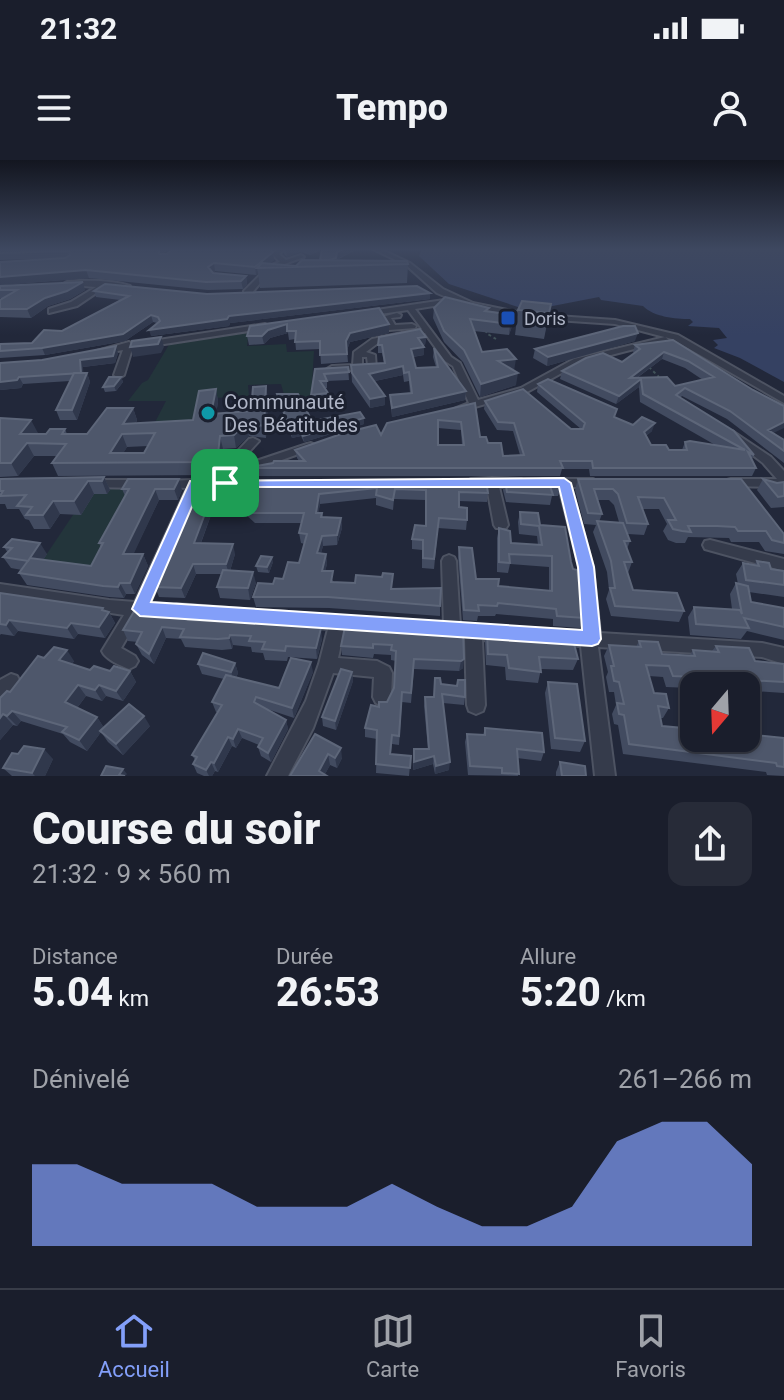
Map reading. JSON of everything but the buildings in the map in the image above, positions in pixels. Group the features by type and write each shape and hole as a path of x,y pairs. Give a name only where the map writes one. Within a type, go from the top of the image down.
{"street":[{"path":"79,282 82,278"},
{"path":"418,278 427,287 456,301 503,315 613,324 670,339 784,402"},
{"path":"247,279 260,280"},
{"path":"247,293 260,280"},
{"path":"59,283 132,287"},
{"path":"52,311 74,304 105,284"},
{"path":"234,294 262,292"},
{"path":"426,328 393,328 385,317 456,301"},
{"path":"360,315 412,311"},
{"path":"412,311 449,361 457,365 475,405"},
{"path":"87,353 276,324"},
{"path":"315,370 373,367 371,355 357,354 375,341 426,328"},
{"path":"119,375 129,345 142,335"},
{"path":"446,411 524,390 577,361 670,339"},
{"path":"544,379 562,387"},
{"path":"524,390 539,403"},
{"path":"721,426 767,460 784,481"},
{"path":"251,467 241,454 253,441"},
{"path":"225,483 239,471 325,441"},
{"path":"717,483 784,481"},
{"path":"492,482 501,525"},
{"path":"70,484 256,483"},
{"path":"461,483 607,483"},
{"path":"564,483 586,567 590,638 608,776"},
{"path":"741,483 756,502"},
{"path":"129,661 110,651 138,609 195,484"},
{"path":"710,545 784,565"},
{"path":"449,561 444,630 762,650 784,656"},
{"path":"0,590 138,609 380,626"},
{"path":"277,776 297,743 329,665 337,623"},
{"path":"473,632 476,705"},
{"path":"329,665 377,669 383,673 382,697"}],"path":[{"path":"489,323 486,333 496,339"},
{"path":"648,367 662,380"}],"shaded area":[{"path":"249,331 247,346 286,344 287,352 314,351 312,384 316,398 285,398 281,384 248,385 249,396 197,399 191,427 151,430 166,401 128,401 148,380 170,343"},
{"path":"110,489 133,489 100,572 40,564 73,515 94,494 107,494"}],"water":[{"path":"442,278 784,278 784,382 714,348 718,345 713,340 727,338 719,328 688,326 693,322 690,319 665,317 643,306 601,300 599,297 537,309 521,308 449,284"}],"place":[{"name":"Doris","path":"508,318"},
{"name":"Communauté Des Béatitudes","path":"208,413"}],"route":[{"path":"225,483 564,483 586,567 592,639 140,609 195,484 225,483"}]}
